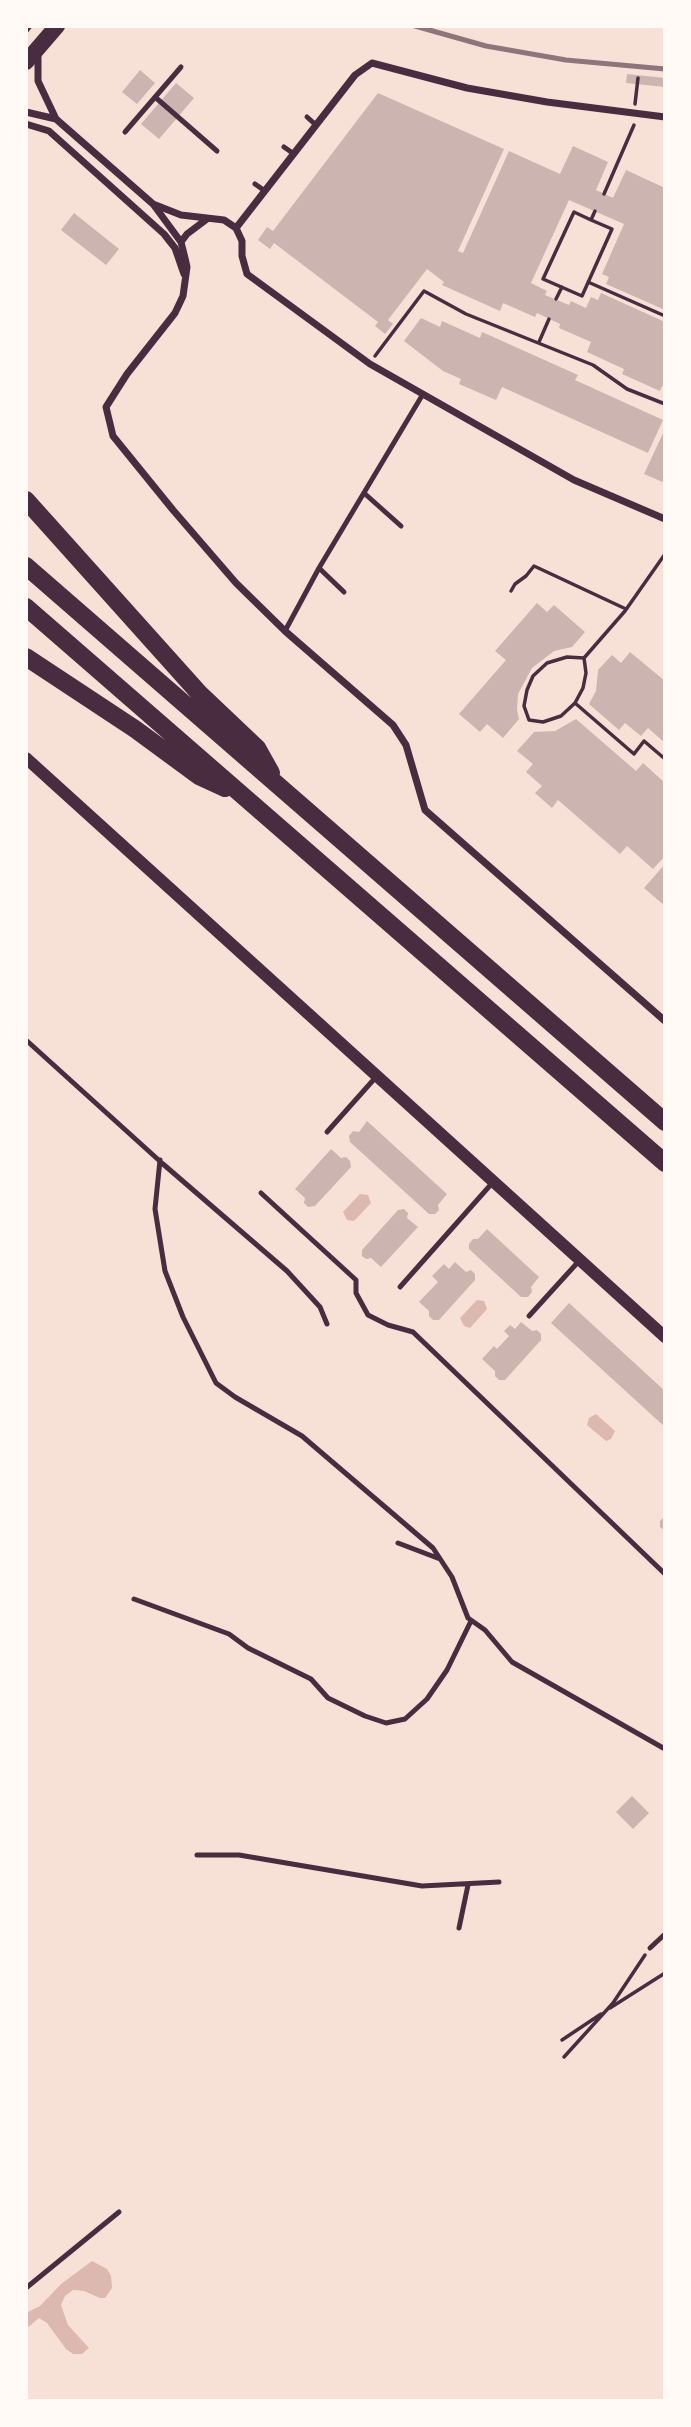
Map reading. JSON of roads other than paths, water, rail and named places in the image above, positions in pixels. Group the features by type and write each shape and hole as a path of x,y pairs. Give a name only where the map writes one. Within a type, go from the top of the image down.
{"highway":[{"path":"26,500 199,693 257,748 278,785"},
{"path":"26,566 665,1122"},
{"path":"26,607 665,1163"},
{"path":"26,657 135,729 199,776 242,796"}],"main road":[{"path":"26,62 57,26"}],"street":[{"path":"37,49 38,81 56,119 153,204 181,242 187,267 183,296 175,313 127,374 106,407 113,436 236,583 285,631 393,725 406,745 425,810 665,1021"},
{"path":"236,228 355,75 372,63 467,88 547,103 665,117"},
{"path":"26,112 56,119"},
{"path":"26,124 49,131 164,234 175,248 186,278"},
{"path":"153,204 181,215 224,220 236,228 242,241 242,256 247,274 370,364 574,480 665,520"},
{"path":"181,242 207,219"},
{"path":"26,758 665,1337"}],"lane":[{"path":"26,31 30,26"},
{"path":"125,132 181,67"},
{"path":"155,97 217,150"},
{"path":"307,117 316,125"},
{"path":"284,147 293,154"},
{"path":"255,184 265,191"},
{"path":"285,631 319,568 423,394"},
{"path":"364,493 401,526"},
{"path":"319,568 344,592"},
{"path":"26,1040 287,1271 320,1307 327,1324"},
{"path":"327,1132 376,1077"},
{"path":"160,1160 155,1209 165,1271 183,1317 216,1383 302,1436 433,1548 452,1577 468,1618 485,1630 512,1662 665,1749"},
{"path":"400,1287 494,1181"},
{"path":"261,1193 356,1280 356,1293 368,1315 388,1325 412,1332 665,1574"},
{"path":"529,1315 580,1259"},
{"path":"398,1542 440,1559"},
{"path":"134,1599 229,1634 248,1648 311,1679 328,1698 386,1723 405,1718 427,1699 447,1670 471,1621"},
{"path":"197,1855 239,1855 422,1886 499,1882"},
{"path":"460,1928 467,1892 465,1885"},
{"path":"650,1948 665,1934"},
{"path":"26,2288 119,2212"}],"railway":[{"path":"415,26 486,46 566,60 665,69"}]}
